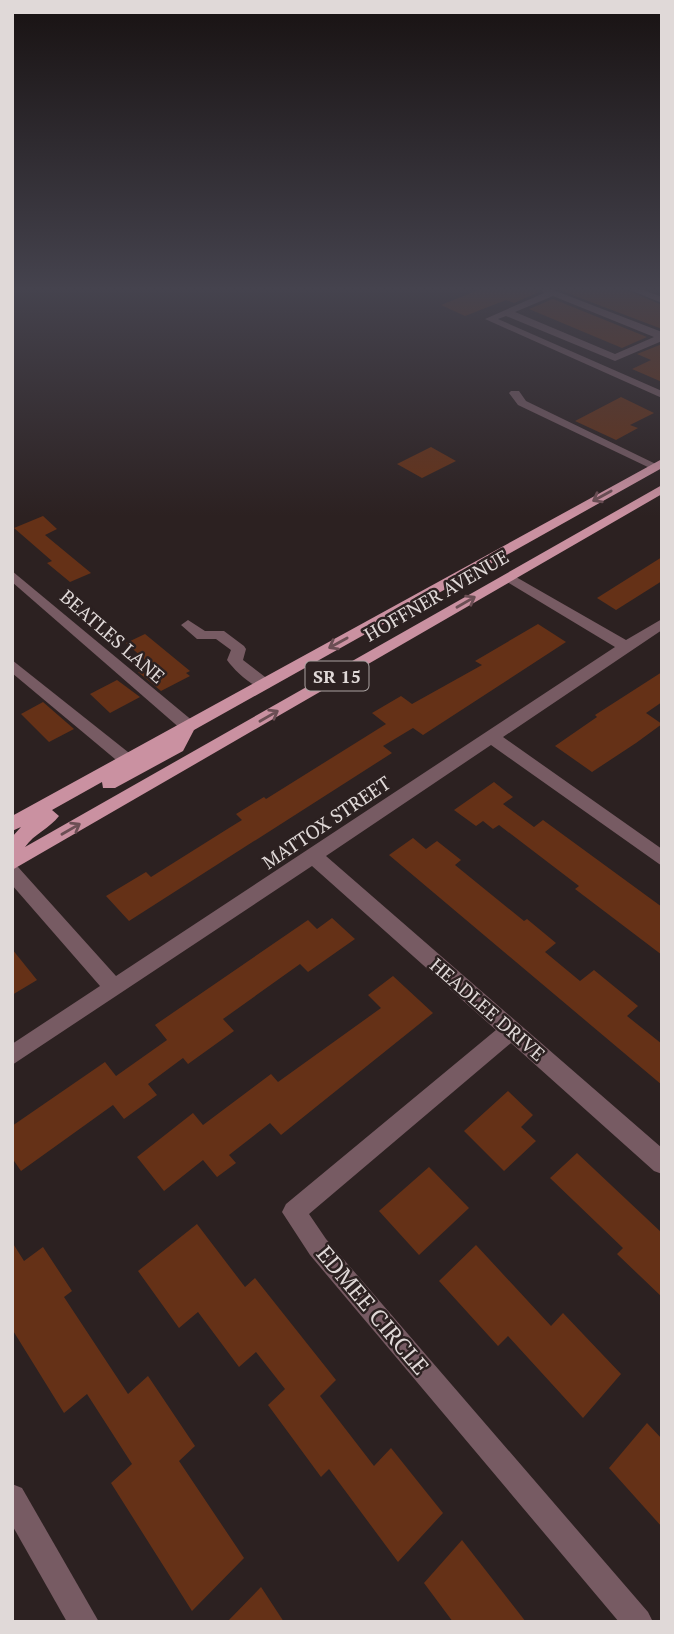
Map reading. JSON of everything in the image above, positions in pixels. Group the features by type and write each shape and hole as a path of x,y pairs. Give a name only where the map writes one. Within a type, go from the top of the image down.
{"main road":[{"name":"HOFFNER AVENUE","path":"12,824 659,465"},
{"name":"HOFFNER AVENUE","path":"12,863 662,489"},
{"path":"12,854 17,843 35,824 177,747 188,726"}],"street":[{"path":"590,364 662,396"},
{"path":"596,367 602,364"},
{"path":"515,393 522,403 542,413 659,465"},
{"name":"BEATLES LANE","path":"12,575 188,726"},
{"path":"509,577 626,647"},
{"name":"MATTOX STREET","path":"12,1056 662,622"},
{"path":"188,625 202,636 219,634 239,649 235,660 264,684"},
{"path":"12,665 127,760"},
{"path":"491,737 662,859"},
{"name":"HEADLEE DRIVE","path":"313,856 662,1163"},
{"path":"12,872 114,988"},
{"name":"EDMEE CIRCLE","path":"512,1030 294,1212 318,1247 638,1622"},
{"path":"12,1498 83,1622"}],"building":[{"path":"642,364 662,364 662,382 632,369"},
{"path":"621,397 654,413 630,425 638,428 616,440 575,421"},
{"path":"431,447 456,461 422,478 397,464"},
{"path":"43,516 57,529 45,535 91,573 70,582 47,563 52,561 14,528"},
{"path":"662,557 662,581 616,610 597,598"},
{"path":"538,624 566,642 423,735 413,728 383,746 392,753 129,921 106,896 146,872 151,877 242,820 236,814 264,797 266,799 386,724 372,713 401,696 412,704 482,665 475,661"},
{"path":"145,634 190,671 186,673 190,676 161,691 138,672 152,666 126,643"},
{"path":"662,672 662,702 646,713 662,724 636,743 592,772 555,746 597,717 595,715"},
{"path":"117,680 140,697 110,713 90,694"},
{"path":"43,702 74,729 49,742 21,714"},
{"path":"494,782 513,797 503,804 534,827 543,820 662,907 662,955 575,889 579,886 499,825 493,829 483,821 476,826 454,810"},
{"path":"413,838 426,849 437,841 461,860 455,865 524,921 527,919 556,943 545,952 580,981 594,970 638,1006 627,1016 662,1044 662,1085 389,855"},
{"path":"332,918 355,939 308,972 300,964 223,1019 234,1031 188,1064 183,1058 148,1084 157,1095 124,1119 113,1105 21,1171 12,1158 12,1126 105,1062 116,1076 167,1040 155,1025 308,920 317,929"},
{"path":"12,949 37,980 12,995"},
{"path":"393,976 433,1013 281,1135 270,1123 229,1155 236,1163 217,1177 203,1160 164,1191 137,1157 193,1113 203,1125 271,1074 278,1082 381,1008 368,995"},
{"path":"508,1091 533,1115 521,1127 536,1141 504,1171 464,1131"},
{"path":"577,1153 662,1233 662,1297 617,1254 623,1248 550,1178"},
{"path":"429,1167 469,1208 419,1255 379,1211"},
{"path":"197,1224 245,1287 255,1278 336,1380 320,1396 374,1466 391,1448 443,1513 398,1562 329,1469 321,1477 268,1405 285,1389 256,1352 239,1367 198,1312 179,1328 138,1271"},
{"path":"12,1242 24,1261 43,1247 72,1291 64,1297 128,1394 148,1376 195,1446 179,1461 244,1558 192,1611 111,1483 132,1464 87,1394 64,1413 12,1329"},
{"path":"476,1245 551,1326 563,1313 621,1374 583,1418 508,1336 498,1346 439,1281"},
{"path":"647,1423 662,1439 662,1527 609,1468"},
{"path":"462,1540 526,1622 453,1622 424,1583"},
{"path":"261,1587 284,1622 227,1622"}]}
